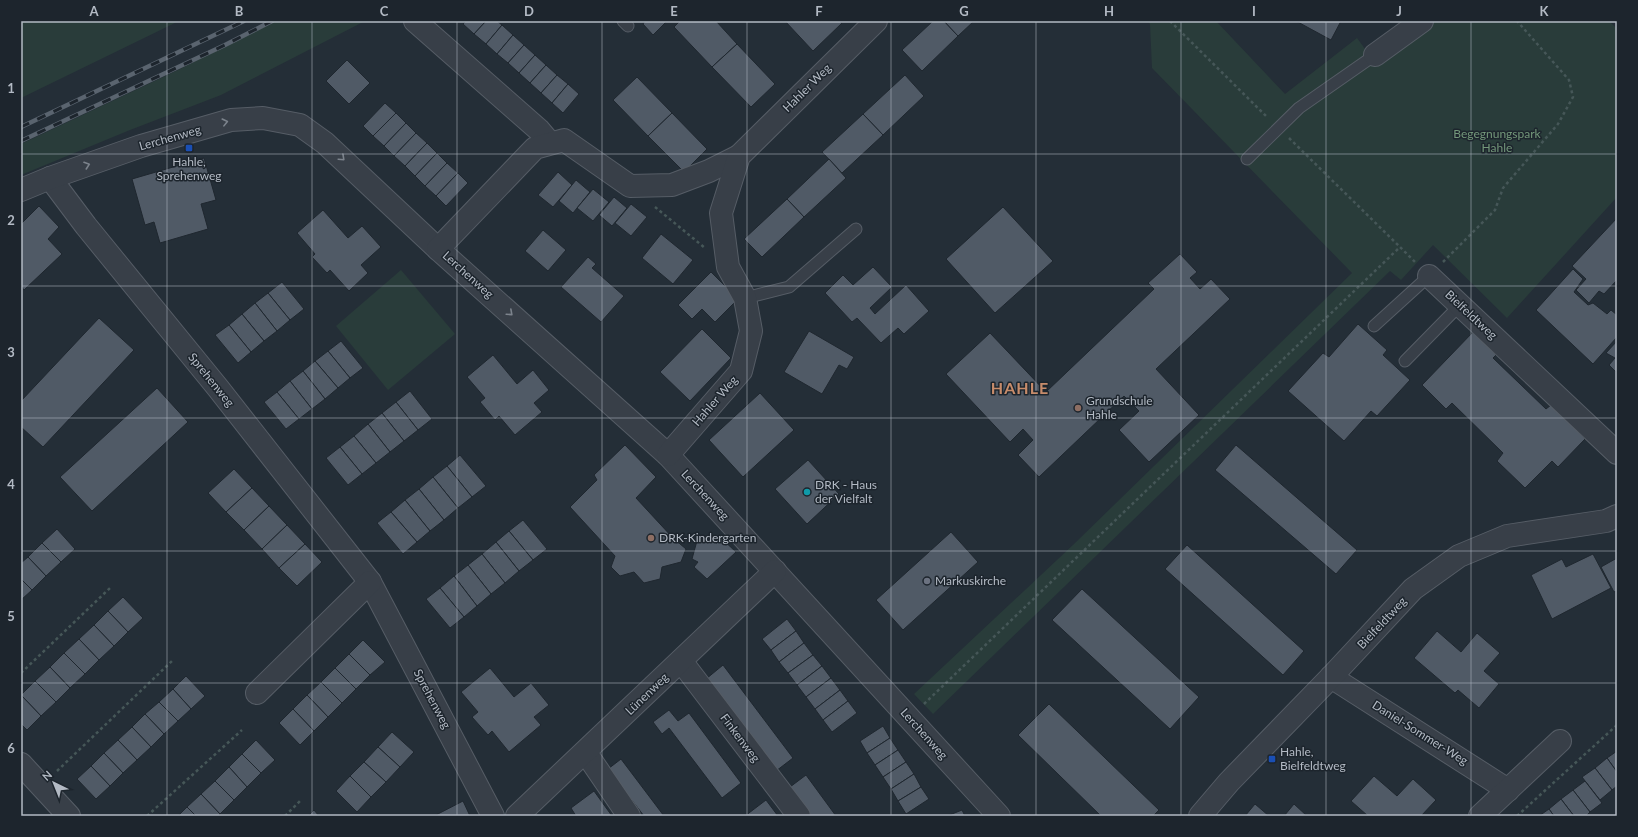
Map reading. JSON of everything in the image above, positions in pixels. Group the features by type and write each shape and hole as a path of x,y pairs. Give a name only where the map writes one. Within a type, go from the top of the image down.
{"street":[{"path":"415,21 540,130 550,143"},
{"name":"Hahler Weg","path":"550,143 564,140 630,186 672,185 709,171 739,156 876,21"},
{"path":"1375,55 1422,21"},
{"name":"Lerchenweg","path":"21,190 140,146 231,120 262,118 300,125 325,143 438,248 668,455 999,816"},
{"name":"Lerchenweg","path":"438,248 535,148 550,143"},
{"name":"Hahler Weg","path":"668,455 741,371 752,331 745,298 728,267 722,213 739,156"},
{"name":"Sprehenweg","path":"50,178 86,226 218,388 370,582 494,816"},
{"name":"Bielfeldtweg","path":"1429,276 1617,453"},
{"name":"Bielfeldtweg","path":"1200,816 1229,782 1331,677 1413,589 1459,556 1507,536 1606,521 1617,516"},
{"name":"Lünenweg","path":"518,816 586,753 775,571"},
{"path":"257,693 370,582"},
{"name":"Finkenweg","path":"681,661 799,816"},
{"name":"Daniel-Sommer-Weg","path":"1331,677 1508,790"},
{"path":"1480,816 1560,742"},
{"path":"586,753 629,816"},
{"path":"21,764 69,816"}],"lane":[{"path":"1247,159 1299,108 1375,55"},
{"path":"745,298 789,287 856,229"},
{"path":"1374,326 1429,276"},
{"path":"1405,361 1460,305"}],"path":[{"path":"910,718 1400,247 1429,276 1495,210 1503,188 1558,124 1573,97 1569,80 1517,21"},
{"path":"654,206 728,267"},
{"path":"21,672 110,588"},
{"path":"41,786 172,661"},
{"path":"1517,816 1617,725"},
{"path":"148,816 242,730"},
{"path":"285,816 300,801"}],"green space":[{"path":"21,21 179,21 21,98"},
{"path":"276,21 365,21 221,95 130,130 21,175 21,144 178,70"},
{"name":"Begegnungspark Hahle","path":"1148,21 1216,21 1285,94 1357,38 1374,61 1431,21 1609,21 1617,29 1617,197 1507,318 1433,245 1401,280 1390,271 933,714 914,694 1074,544 1352,273 1152,68 1150,24"},
{"path":"401,270 455,334 388,390 336,326"}],"building":[{"path":"466,21 486,21 474,34 463,24"},
{"path":"486,21 497,21 502,25 486,44 474,34"},
{"path":"645,21 667,21 653,35 643,24"},
{"path":"680,21 716,21 737,44 712,67 674,27"},
{"path":"785,21 839,21 842,23 813,51"},
{"path":"933,21 944,21 958,36 922,71 902,50"},
{"path":"944,21 974,21 958,36"},
{"path":"1296,21 1341,21 1331,40"},
{"path":"502,25 513,35 497,54 486,44"},
{"path":"513,35 524,45 508,63 497,54"},
{"path":"737,44 775,84 751,107 712,67"},
{"path":"524,45 535,55 519,73 508,63"},
{"path":"535,55 546,65 530,83 519,73"},
{"path":"347,60 370,83 349,104 326,81"},
{"path":"546,65 557,75 541,93 530,83"},
{"path":"557,75 568,84 552,103 541,93"},
{"path":"905,75 924,96 883,135 863,114"},
{"path":"637,77 672,113 648,136 613,100"},
{"path":"568,84 579,94 563,113 552,103"},
{"path":"385,103 396,113 373,136 363,126"},
{"path":"396,113 406,123 384,146 373,136"},
{"path":"672,113 707,149 684,172 648,136"},
{"path":"863,114 883,135 842,173 822,152"},
{"path":"406,123 416,133 394,156 384,146"},
{"path":"416,133 427,143 405,166 394,156"},
{"path":"427,143 437,153 415,176 405,166"},
{"path":"437,153 447,163 425,186 415,176"},
{"path":"204,158 216,200 201,204 208,229 160,243 154,222 145,225 132,179"},
{"path":"829,159 846,178 804,217 787,199"},
{"path":"447,163 458,173 436,196 425,186"},
{"path":"558,172 572,185 553,207 538,195"},
{"path":"458,173 468,183 446,206 436,196"},
{"path":"576,180 590,192 573,213 559,201"},
{"path":"593,189 609,202 593,221 577,208"},
{"path":"614,197 627,208 612,226 599,215"},
{"path":"787,199 804,217 762,257 744,239"},
{"path":"631,204 647,217 631,236 615,223"},
{"path":"39,206 59,227 48,239 62,254 24,290 21,286 21,224"},
{"path":"1003,207 1053,261 995,313 946,259"},
{"path":"323,210 348,238 362,226 381,247 361,265 368,273 349,291 330,270 327,273 312,257 315,254 297,233"},
{"path":"1617,218 1617,280 1604,294 1599,291 1589,303 1576,290 1586,279 1572,266"},
{"path":"543,230 566,250 548,271 525,251"},
{"path":"661,234 693,260 673,284 642,258"},
{"path":"1180,254 1197,272 1190,278 1200,289 1211,279 1230,299 1156,369 1199,415 1149,462 1119,430 1139,411 1124,396 1039,477 1018,455 1033,440 1023,429 1010,442 946,374 990,333 1046,392 1154,289 1148,283"},
{"path":"588,257 596,264 592,268 624,296 601,322 561,287"},
{"path":"873,267 892,287 870,308 875,314 906,285 929,311 904,334 898,328 881,343 857,318 852,322 825,293 843,275 853,285"},
{"path":"1573,269 1583,279 1574,292 1588,305 1593,303 1607,314 1611,310 1617,315 1617,337 1593,364 1536,310"},
{"path":"711,272 738,299 715,322 702,309 692,319 678,305"},
{"path":"282,282 304,309 290,320 268,293"},
{"path":"268,293 290,320 277,331 255,303"},
{"path":"255,303 277,331 264,341 242,314"},
{"path":"242,314 264,341 251,352 229,325"},
{"path":"99,318 134,350 43,447 21,427 21,401"},
{"path":"1358,324 1387,350 1383,355 1410,380 1377,416 1371,411 1344,441 1288,391 1323,353 1329,357"},
{"path":"229,325 251,352 238,363 215,335"},
{"path":"702,329 731,358 690,401 660,372"},
{"path":"809,331 854,357 847,369 839,365 822,394 784,372"},
{"path":"1473,332 1496,355 1493,358 1546,409 1551,405 1585,439 1558,467 1552,461 1525,488 1497,461 1503,453 1452,403 1446,409 1422,385"},
{"path":"341,341 363,368 350,378 328,351"},
{"path":"1617,341 1617,373 1609,365 1615,358 1606,353"},
{"path":"328,351 350,378 338,388 315,361"},
{"path":"493,355 517,384 533,370 549,390 534,403 542,412 515,435 499,416 495,420 480,402 485,398 467,377"},
{"path":"315,361 338,388 325,399 303,371"},
{"path":"303,371 325,399 312,409 290,381"},
{"path":"290,381 312,409 299,419 277,392"},
{"path":"157,388 188,422 92,511 60,477"},
{"path":"410,391 432,419 418,430 396,402"},
{"path":"277,392 299,419 286,429 264,402"},
{"path":"760,393 794,430 743,477 709,440"},
{"path":"396,402 418,430 404,441 382,413"},
{"path":"382,413 404,441 390,452 368,424"},
{"path":"368,424 390,452 376,463 354,436"},
{"path":"354,436 376,463 362,474 340,447"},
{"path":"625,445 656,477 636,498 673,538 686,549 681,562 662,567 660,579 644,583 634,572 620,576 611,567 615,556 570,507 597,480 594,475"},
{"path":"1236,445 1357,550 1336,574 1215,470"},
{"path":"340,447 362,474 348,485 326,458"},
{"path":"460,455 486,486 472,497 447,466"},
{"name":"DRK - Haus der Vielfalt","path":"808,460 839,494 807,524 775,489"},
{"path":"447,466 472,497 458,508 433,477"},
{"path":"234,469 252,488 226,512 208,493"},
{"path":"433,477 458,508 444,520 419,489"},
{"path":"252,488 269,506 244,530 226,512"},
{"path":"419,489 444,520 430,531 405,500"},
{"path":"405,500 430,531 417,542 391,512"},
{"path":"269,506 287,525 262,549 244,530"},
{"path":"391,512 417,542 403,554 377,523"},
{"path":"523,520 547,549 533,560 509,531"},
{"path":"287,525 305,544 279,568 262,549"},
{"path":"57,529 75,549 61,562 42,543"},
{"path":"509,531 533,560 519,571 496,542"},
{"name":"Markuskirche","path":"951,532 978,562 903,630 876,600"},
{"path":"698,537 717,543 721,538 736,552 707,579 694,567 698,562 692,559"},
{"path":"496,542 519,571 505,583 482,554"},
{"path":"42,543 61,562 46,576 28,557"},
{"path":"305,544 322,562 297,586 279,568"},
{"path":"1187,545 1304,651 1283,675 1165,569"},
{"path":"482,554 505,583 491,594 468,565"},
{"path":"1593,554 1611,588 1552,619 1531,575 1562,559 1566,567"},
{"path":"28,557 46,576 32,590 21,579 21,563"},
{"path":"1617,558 1617,594 1616,591 1614,592 1601,567"},
{"path":"468,565 491,594 477,606 454,576"},
{"path":"454,576 477,606 464,617 440,588"},
{"path":"21,579 32,590 21,600"},
{"path":"440,588 464,617 450,628 426,599"},
{"path":"1082,589 1199,697 1170,729 1052,620"},
{"path":"123,597 143,618 128,632 108,611"},
{"path":"108,611 128,632 114,646 94,625"},
{"path":"787,619 796,631 771,650 762,639"},
{"path":"94,625 114,646 99,660 79,639"},
{"path":"796,631 804,643 779,662 771,650"},
{"path":"1437,631 1461,652 1477,633 1500,653 1484,671 1499,684 1479,708 1458,690 1455,693 1414,658"},
{"path":"79,639 99,660 85,674 64,653"},
{"path":"363,640 385,662 370,675 349,654"},
{"path":"804,643 813,655 788,673 779,662"},
{"path":"64,653 85,674 70,688 50,667"},
{"path":"349,654 370,675 356,689 335,668"},
{"path":"813,655 822,666 797,685 788,673"},
{"path":"723,665 793,758 776,771 706,679"},
{"path":"822,666 831,678 806,697 797,685"},
{"path":"50,667 70,688 56,702 35,681"},
{"path":"335,668 356,689 342,703 321,682"},
{"path":"490,668 514,697 531,683 549,705 534,717 541,725 509,752 492,731 488,735 472,717 478,712 461,692"},
{"path":"186,676 205,696 191,709 173,689"},
{"path":"831,678 840,690 815,709 806,697"},
{"path":"35,681 56,702 41,716 21,695"},
{"path":"321,682 342,703 328,717 307,695"},
{"path":"173,689 191,709 178,721 159,702"},
{"path":"840,690 848,701 823,720 815,709"},
{"path":"21,695 41,716 27,730 21,724"},
{"path":"307,695 328,717 314,731 293,709"},
{"path":"848,701 857,713 832,732 823,720"},
{"path":"159,702 178,721 164,734 145,714"},
{"path":"1049,704 1159,810 1153,816 1101,816 1018,735"},
{"path":"293,709 314,731 300,745 279,723"},
{"path":"669,710 678,721 689,713 741,783 722,798 669,728 662,734 653,722"},
{"path":"145,714 164,734 151,747 132,727"},
{"path":"883,726 890,738 867,753 860,741"},
{"path":"132,727 151,747 137,760 118,740"},
{"path":"392,732 414,752 400,767 378,747"},
{"path":"890,738 898,750 875,765 867,753"},
{"path":"118,740 137,760 123,773 104,753"},
{"path":"256,740 275,760 261,773 242,754"},
{"path":"378,747 400,767 386,782 364,762"},
{"path":"898,750 906,762 883,777 875,765"},
{"path":"1617,751 1617,772 1607,758"},
{"path":"104,753 123,773 110,786 91,766"},
{"path":"242,754 261,773 247,787 229,767"},
{"path":"1607,758 1617,772 1617,786 1612,790 1595,768"},
{"path":"621,759 664,816 644,816 608,769"},
{"path":"364,762 386,782 371,797 350,776"},
{"path":"906,762 914,774 891,789 883,777"},
{"path":"91,766 110,786 96,799 77,779"},
{"path":"229,767 247,787 234,800 215,781"},
{"path":"1595,768 1612,790 1600,800 1582,777"},
{"path":"914,774 921,787 898,801 891,789"},
{"path":"806,775 836,816 811,816 790,787"},
{"path":"350,776 371,797 357,812 336,791"},
{"path":"1374,776 1397,796 1413,779 1436,800 1421,816 1368,816 1351,801"},
{"path":"215,781 234,800 220,814 201,794"},
{"path":"1585,781 1602,803 1590,812 1573,790"},
{"path":"921,787 929,799 906,814 898,801"},
{"path":"1573,790 1590,812 1586,816 1574,816 1561,799"},
{"path":"594,791 612,816 576,816 571,808"},
{"path":"201,794 220,814 218,816 196,816 187,807"},
{"path":"1561,799 1574,816 1554,816 1549,809"},
{"path":"766,800 778,816 745,816"},
{"path":"463,801 470,816 434,816"},
{"path":"1255,804 1269,816 1245,816"},
{"path":"1294,804 1307,816 1284,816"},
{"path":"187,807 196,816 178,816"},
{"path":"1549,809 1554,816 1539,816"},
{"path":"314,810 319,816 308,816"},
{"path":"962,810 965,816 947,816"}],"railway":[{"path":"21,127 244,21"},
{"path":"21,141 225,45 272,21"}],"place":[{"name":"Hahle, Sprehenweg","path":"189,148"},
{"name":"Grundschule Hahle","path":"1078,408"},
{"name":"DRK - Haus der Vielfalt","path":"807,492"},
{"name":"DRK-Kindergarten","path":"651,538"},
{"name":"Markuskirche","path":"927,581"},
{"name":"Hahle, Bielfeldtweg","path":"1272,759"}],"district":[{"name":"HAHLE","path":"1020,388"}]}
